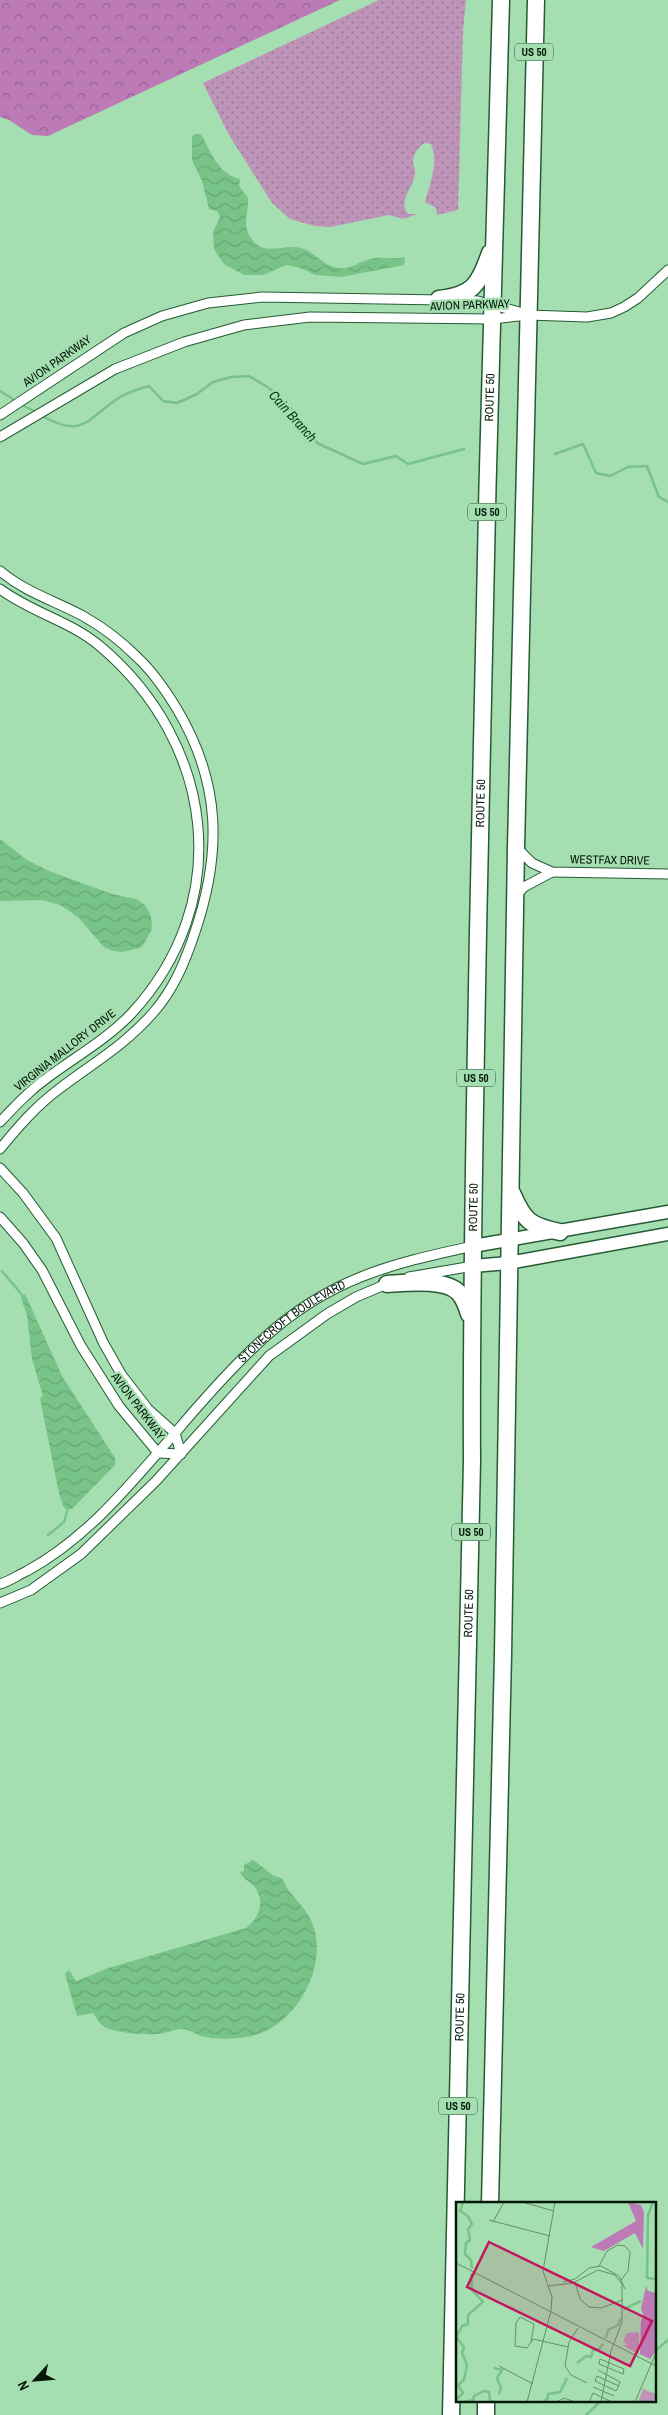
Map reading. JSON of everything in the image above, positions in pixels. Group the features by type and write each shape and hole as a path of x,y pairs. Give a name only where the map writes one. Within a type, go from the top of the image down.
{"highway":[{"name":"ROUTE 50","path":"451,2415 472,1471 473,1246 489,384 493,312 501,0"},
{"name":"US 50","path":"490,2202 503,1655 508,1241 516,847 536,0"},
{"path":"439,299 467,293 479,280 495,237"},
{"path":"510,1188 525,1219 538,1227 560,1232"},
{"path":"387,1284 419,1283 446,1286 459,1292 472,1321"},
{"path":"486,2402 486,2415"}],"main road":[{"name":"STONECROFT BOULEVARD","path":"473,1246 668,1212"},
{"name":"STONECROFT BOULEVARD","path":"473,1266 508,1263 668,1234"}],"street":[{"path":"528,314 587,317 611,313 638,298 668,270"},
{"name":"AVION PARKWAY","path":"2,414 100,347 130,330 162,316 208,302 262,297 439,299 478,301 493,312 528,314"},
{"name":"AVION PARKWAY","path":"0,437 15,430 91,382 144,357 184,342 244,325 310,317 493,312 528,314"},
{"path":"0,571 13,582 83,616 106,632 138,658 164,687 199,753 209,786 214,830 213,858 205,904 184,965 169,992 154,1012 125,1042 46,1100 0,1149"},
{"name":"VIRGINIA MALLORY DRIVE","path":"0,589 31,609 74,628 100,646 123,666 153,702 177,745 187,772 198,817 200,849 196,885 183,930 174,955 149,993 110,1033 44,1080 0,1122"},
{"name":"WESTFAX DRIVE","path":"516,847 532,863 552,872 668,874"},
{"name":"WESTFAX DRIVE","path":"515,898 524,887 552,872"},
{"name":"AVION PARKWAY","path":"0,1168 23,1193 56,1238 103,1342 121,1374 148,1409 175,1432 181,1454 158,1453 119,1406 81,1346 42,1270 23,1243 0,1217"},
{"name":"STONECROFT BOULEVARD","path":"0,1584 54,1556 71,1542 137,1478 175,1432 264,1338 321,1296 379,1269 414,1258 473,1246"},
{"name":"STONECROFT BOULEVARD","path":"0,1603 31,1590 81,1554 181,1454 274,1352 327,1314 356,1297 387,1284 421,1274 473,1266"}],"shaded area":[{"path":"379,0 466,0 463,31 458,210 437,215 436,208 425,202 433,173 434,158 431,144 425,143 415,153 413,162 414,178 404,204 408,214 417,214 403,219 389,215 330,227 315,226 290,219 272,203 229,135 203,83"}],"green space":[{"path":"0,0 340,0 48,136 32,135 9,120 0,117"}],"water":[{"path":"201,134 221,167 232,176 240,179 239,186 248,198 246,228 256,244 268,249 301,248 328,265 338,268 351,267 375,258 405,257 404,265 341,277 316,275 300,268 286,265 263,275 244,275 224,264 214,249 213,232 220,217 217,211 209,209 202,181 192,160 192,136"},
{"path":"0,839 27,860 49,871 112,894 136,899 145,905 151,916 152,929 144,944 140,948 122,952 113,951 104,947 78,917 60,905 42,900 0,901"},
{"path":"25,1294 62,1376 115,1458 115,1465 72,1509 64,1508 59,1493 40,1398 43,1396 32,1359 27,1315 21,1298"},
{"path":"253,1860 274,1876 281,1878 308,1915 317,1941 313,1974 306,1990 286,2017 258,2034 225,2039 205,2037 180,2029 158,2034 120,2032 106,2028 93,2013 77,2016 65,1974 67,1971 70,1971 77,1981 108,1968 246,1928 251,1924 257,1915 260,1898 254,1886 240,1872 244,1871 244,1865"}],"waterway":[{"name":"Cain Branch","path":"42,416 67,426 75,426 90,420 121,397 145,387 149,386 163,401 177,403 197,394 213,382 231,377 249,376 269,388 290,407 317,443 363,464 396,456 408,464 464,449"},
{"name":"Cain Branch","path":"0,391 16,401"},
{"name":"Cain Branch","path":"20,404 38,413"},
{"name":"Cain Branch","path":"555,454 583,444 596,473 610,476 628,467 647,466 659,497 668,502"},
{"path":"2,1271 23,1296"},
{"path":"48,1535 64,1522 68,1508"},
{"path":"656,2350 668,2340"},
{"path":"586,2415 600,2402"}]}
